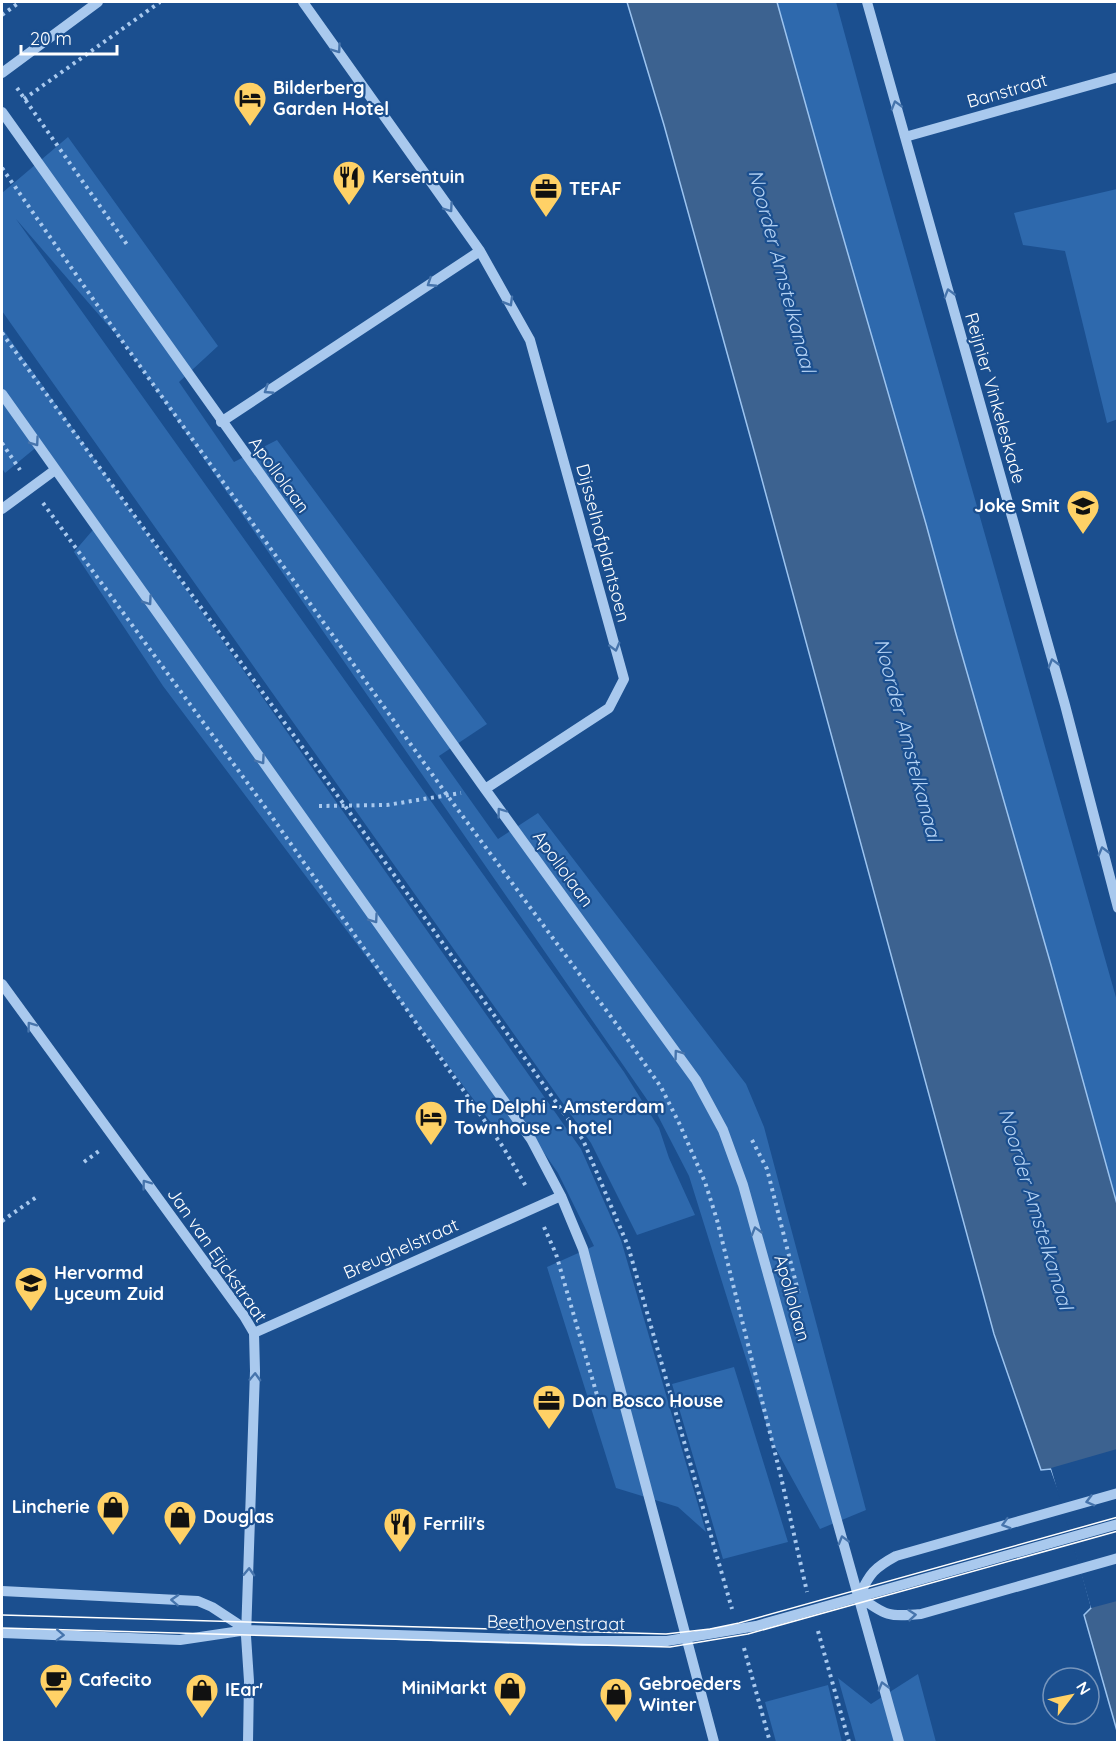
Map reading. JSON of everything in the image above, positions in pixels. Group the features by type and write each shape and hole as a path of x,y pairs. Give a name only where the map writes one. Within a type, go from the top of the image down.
{"street":[{"path":"2,73 98,2"},
{"name":"Dijsselhofplantsoen","path":"303,2 480,251 530,340 624,679 609,708 485,789"},
{"name":"Reijnier Vinkeleskade","path":"867,2 1065,705 1118,908"},
{"name":"Banstraat","path":"905,137 1118,77"},
{"name":"Apollolaan","path":"2,113 221,422 696,1080 723,1131 743,1185 899,1743"},
{"path":"221,422 480,251"},
{"path":"2,394 531,1139 561,1196 584,1249 714,1743"},
{"path":"2,509 56,470"},
{"name":"Jan van Eijckstraat","path":"2,984 244,1316 254,1333 255,1371 247,1630 248,1743"},
{"name":"Breughelstraat","path":"254,1333 561,1196"},
{"path":"1118,1493 896,1556 878,1566 869,1575 859,1596 881,1611 895,1616 921,1614 1118,1558"},
{"name":"Beethovenstraat","path":"2,1633 180,1640 247,1630 582,1641 667,1641 756,1626 1118,1524"},
{"path":"2,1591 198,1601 212,1607 247,1630"}],"path":[{"path":"3,13 20,2"},
{"path":"2,113 160,2"},
{"path":"2,168 447,795 623,1032 660,1087 680,1125 705,1182 717,1220 812,1610 849,1743"},
{"path":"2,443 32,488 265,807 503,1147 536,1207 556,1254 598,1399"},
{"path":"265,807 387,805 485,789"},
{"path":"2,1221 38,1196"}],"shaded area":[{"path":"777,2 836,2 1117,1001 1117,1204 926,524"},
{"path":"68,137 218,346 179,382 234,462 277,440 487,724 439,756 498,839 538,813 746,1084 764,1127 866,1510 820,1529 772,1442 689,1176 657,1114 125,345 16,219 624,1072 659,1128 669,1158 695,1215 637,1235 591,1143 2,311 2,193"},
{"path":"1117,189 1118,419 1107,423 1065,251 1023,245 1014,213"},
{"path":"2,328 581,1149 621,1240 706,1532 678,1507 616,1488 547,1267 594,1246 558,1173 524,1124 501,1136 163,686 74,552 98,524 39,445 5,473 2,468"},
{"path":"734,1367 788,1542 723,1559 672,1384"},
{"path":"918,1674 936,1742 856,1742 838,1678 871,1704"},
{"path":"828,1685 842,1742 776,1742 765,1702"}],"water":[{"name":"Noorder Amstelkanaal","path":"627,2 777,2 1117,1204 1117,1731 1101,1675 1101,1666 1099,1666 1084,1615 1091,1605 1062,1499 1051,1469 1041,1470 994,1334 664,125"}],"pier":[{"path":"1117,1449 1117,1601 1091,1608 1051,1468"}],"tram line":[{"path":"2,1615 666,1634 739,1623 1118,1517"},
{"path":"2,1628 670,1647 748,1634 1118,1531"}],"place":[{"name":"Bilderberg Garden Hotel","path":"250,127"},
{"name":"Kersentuin","path":"349,206"},
{"name":"TEFAF","path":"546,218"},
{"name":"Joke Smit","path":"1083,535"},
{"name":"The Delphi - Amsterdam Townhouse - hotel","path":"431,1146"},
{"name":"Hervormd Lyceum Zuid","path":"31,1312"},
{"name":"Don Bosco House","path":"549,1430"},
{"name":"Lincherie","path":"113,1536"},
{"name":"Douglas","path":"180,1546"},
{"name":"Ferrili's","path":"400,1553"},
{"name":"Cafecito","path":"56,1709"},
{"name":"MiniMarkt","path":"510,1717"},
{"name":"IEar'","path":"202,1719"},
{"name":"Gebroeders Winter","path":"616,1723"}]}
